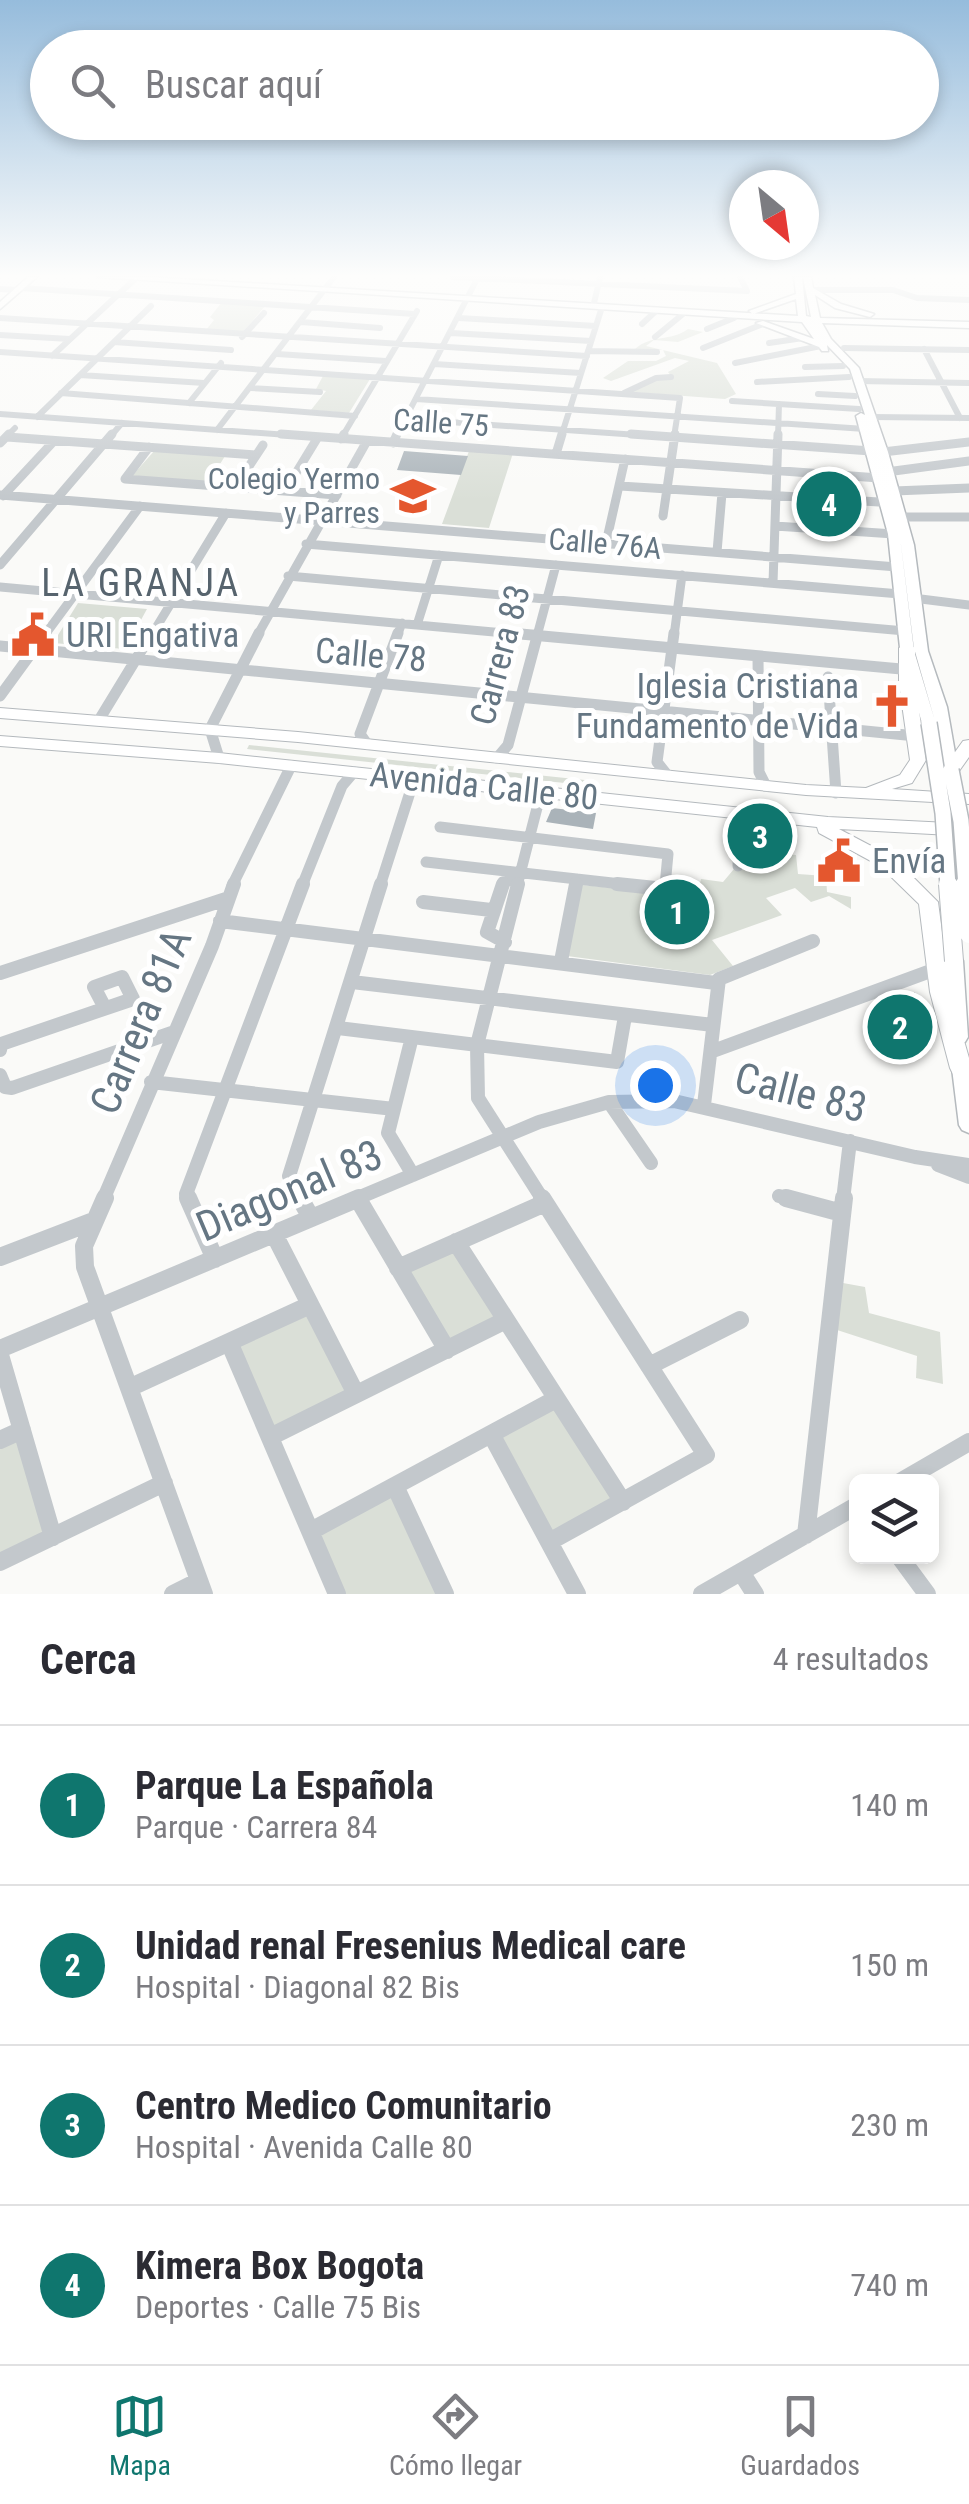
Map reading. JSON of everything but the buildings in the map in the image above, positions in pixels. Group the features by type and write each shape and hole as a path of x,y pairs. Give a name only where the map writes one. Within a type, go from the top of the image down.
{"highway":[{"path":"842,794 889,787 906,779 918,760 930,728 909,670 906,639"},
{"name":"Avenida Calle 80","path":"0,713 366,744 842,794 969,799"},
{"name":"Avenida Calle 80","path":"0,741 220,758 801,821 969,830"},
{"path":"801,821 853,841 913,883 930,910 945,965 960,1068"}],"main road":[{"path":"827,351 851,373"},
{"path":"835,351 851,373 872,417 882,474 901,517 906,639"},
{"path":"845,351 865,429 877,451"},
{"path":"894,498 898,567 921,651 944,813 945,965"},
{"path":"930,728 960,757 969,934"},
{"path":"960,1068 969,1125"}],"street":[{"path":"52,356 57,351"},
{"path":"37,417 103,351"},
{"path":"189,403 230,351"},
{"path":"217,430 279,351"},
{"path":"341,439 392,351"},
{"path":"393,442 441,351"},
{"path":"533,351 657,352"},
{"path":"735,363 790,351"},
{"path":"925,351 964,418"},
{"path":"0,352 680,398 663,516"},
{"path":"277,354 386,360"},
{"path":"556,454 587,354"},
{"path":"434,364 581,374"},
{"path":"806,367 969,383"},
{"path":"757,382 851,373"},
{"path":"80,375 204,383"},
{"path":"621,394 656,378 671,378"},
{"path":"250,388 320,392"},
{"path":"61,393 355,416"},
{"path":"818,394 856,396"},
{"path":"416,399 865,429"},
{"path":"732,401 859,409"},
{"path":"773,583 779,404"},
{"name":"Calle 75","path":"0,414 777,470 882,474 969,461"},
{"path":"872,417 964,418"},
{"path":"406,418 877,451 969,442"},
{"path":"0,566 122,423"},
{"path":"3,440 16,428"},
{"path":"284,490 318,437"},
{"path":"3,440 256,456"},
{"path":"2,495 54,441"},
{"path":"220,758 210,729 288,576 367,441"},
{"path":"236,486 263,445"},
{"path":"149,448 124,479 336,495"},
{"path":"606,544 625,459"},
{"path":"620,486 776,497 894,498 969,490"},
{"path":"716,552 722,494"},
{"path":"2,495 898,567"},
{"path":"0,696 140,506"},
{"path":"99,720 226,513"},
{"path":"901,517 969,517"},
{"path":"775,526 894,534"},
{"path":"425,554 435,530"},
{"path":"528,562 534,538"},
{"name":"Calle 76A","path":"306,544 773,583 969,605"},
{"path":"655,573 660,548"},
{"path":"417,624 439,555"},
{"name":"Carrera 83","path":"497,758 508,745 556,565"},
{"path":"288,576 676,611 906,639"},
{"path":"668,776 657,762 682,576"},
{"path":"0,587 909,670"},
{"path":"366,744 360,734 402,624"},
{"name":"Calle 78","path":"0,646 832,727 930,728"},
{"path":"758,656 758,772 766,786"},
{"path":"828,678 842,794"},
{"name":"Carrera 81A","path":"201,1587 84,1267 84,1246 226,899 291,766"},
{"path":"215,1259 186,1194 342,786 354,772"},
{"path":"311,1218 289,1176 412,786 410,778"},
{"path":"549,1542 706,1456 478,1098 477,1045 538,804 551,794"},
{"path":"738,866 740,814"},
{"path":"426,862 521,876 664,889 668,854 440,827"},
{"path":"504,948 486,932 491,910 502,882 521,876"},
{"path":"561,961 577,880"},
{"path":"0,972 226,899"},
{"path":"422,902 491,910"},
{"path":"220,921 504,948 561,961 718,981 813,940"},
{"path":"713,1051 945,965"},
{"path":"0,1047 133,998 122,977 94,986 104,1008"},
{"path":"704,1105 718,981"},
{"path":"352,982 712,1025"},
{"path":"338,1028 617,1062 625,1016"},
{"path":"4,1082 174,1032"},
{"path":"412,1037 388,1133 413,1176"},
{"path":"152,1082 394,1109"},
{"name":"Calle 83","path":"609,1102 646,1100 704,1105 915,1157 969,1165"},
{"path":"609,1102 651,1163"},
{"name":"Diagonal 83","path":"0,1352 503,1137 574,1110 609,1102"},
{"path":"806,1534 850,1141"},
{"name":"Calle 83","path":"915,1157 969,1177"},
{"path":"779,1196 842,1212"},
{"path":"358,1198 447,1350"},
{"path":"398,1268 544,1203"},
{"path":"0,1257 91,1222"},
{"path":"274,1234 356,1394"},
{"path":"456,1242 623,1502"},
{"path":"129,1388 310,1305"},
{"path":"270,1437 506,1320"},
{"path":"649,1366 740,1320"},
{"path":"230,1342 337,1594"},
{"path":"0,1352 53,1536"},
{"path":"310,1531 556,1399"},
{"path":"0,1440 22,1430"},
{"path":"491,1434 577,1594"},
{"path":"915,1474 966,1447"},
{"path":"0,1562 164,1483"},
{"path":"395,1486 445,1594"},
{"path":"702,1594 849,1510"},
{"path":"905,1564 927,1594"},
{"path":"741,1572 755,1594"},
{"path":"173,1594 201,1587"}],"shaded area":[{"path":"664,351 717,363 736,394 725,399 631,392 657,379 673,378 668,372 689,361 675,358 611,381 603,378 628,361 656,361 666,356"},
{"path":"323,376 370,379 349,413 311,410 326,391 316,389"},
{"path":"155,450 225,456 217,469 241,471 232,484 132,476"},
{"path":"469,451 513,453 489,528 442,524"},
{"path":"78,603 147,609 125,649 53,643"},
{"path":"249,745 594,781 593,786 247,749"},
{"path":"759,852 796,855 798,874 826,876 827,892 851,897 851,909 829,896 811,902 795,888 766,898 782,915 712,940 733,966 710,975 567,956 582,885 697,896 701,879 723,882 734,869 756,871"},
{"path":"456,1242 506,1320 447,1350 398,1268"},
{"path":"832,1281 865,1287 869,1313 940,1332 943,1384 916,1378 917,1356 831,1328"},
{"path":"310,1305 356,1394 270,1437 229,1342"},
{"path":"556,1399 623,1502 549,1542 491,1434"},
{"path":"22,1430 53,1537 0,1562 0,1440"},
{"path":"395,1486 445,1594 337,1594 311,1531"}],"place":[{"name":"Colegio Yermo y Parres","path":"413,496"},
{"name":"Kimera Box Bogota","path":"829,504"},
{"name":"URI Engativa","path":"33,635"},
{"name":"Iglesia Cristiana Fundamento de Vida","path":"892,706"},
{"name":"Centro Medico Comunitario","path":"760,836"},
{"name":"Envía","path":"839,861"},
{"name":"Parque La Española","path":"677,912"},
{"name":"Unidad renal Fresenius Medical care","path":"900,1027"}],"district":[{"name":"LA GRANJA","path":"141,583"}]}
